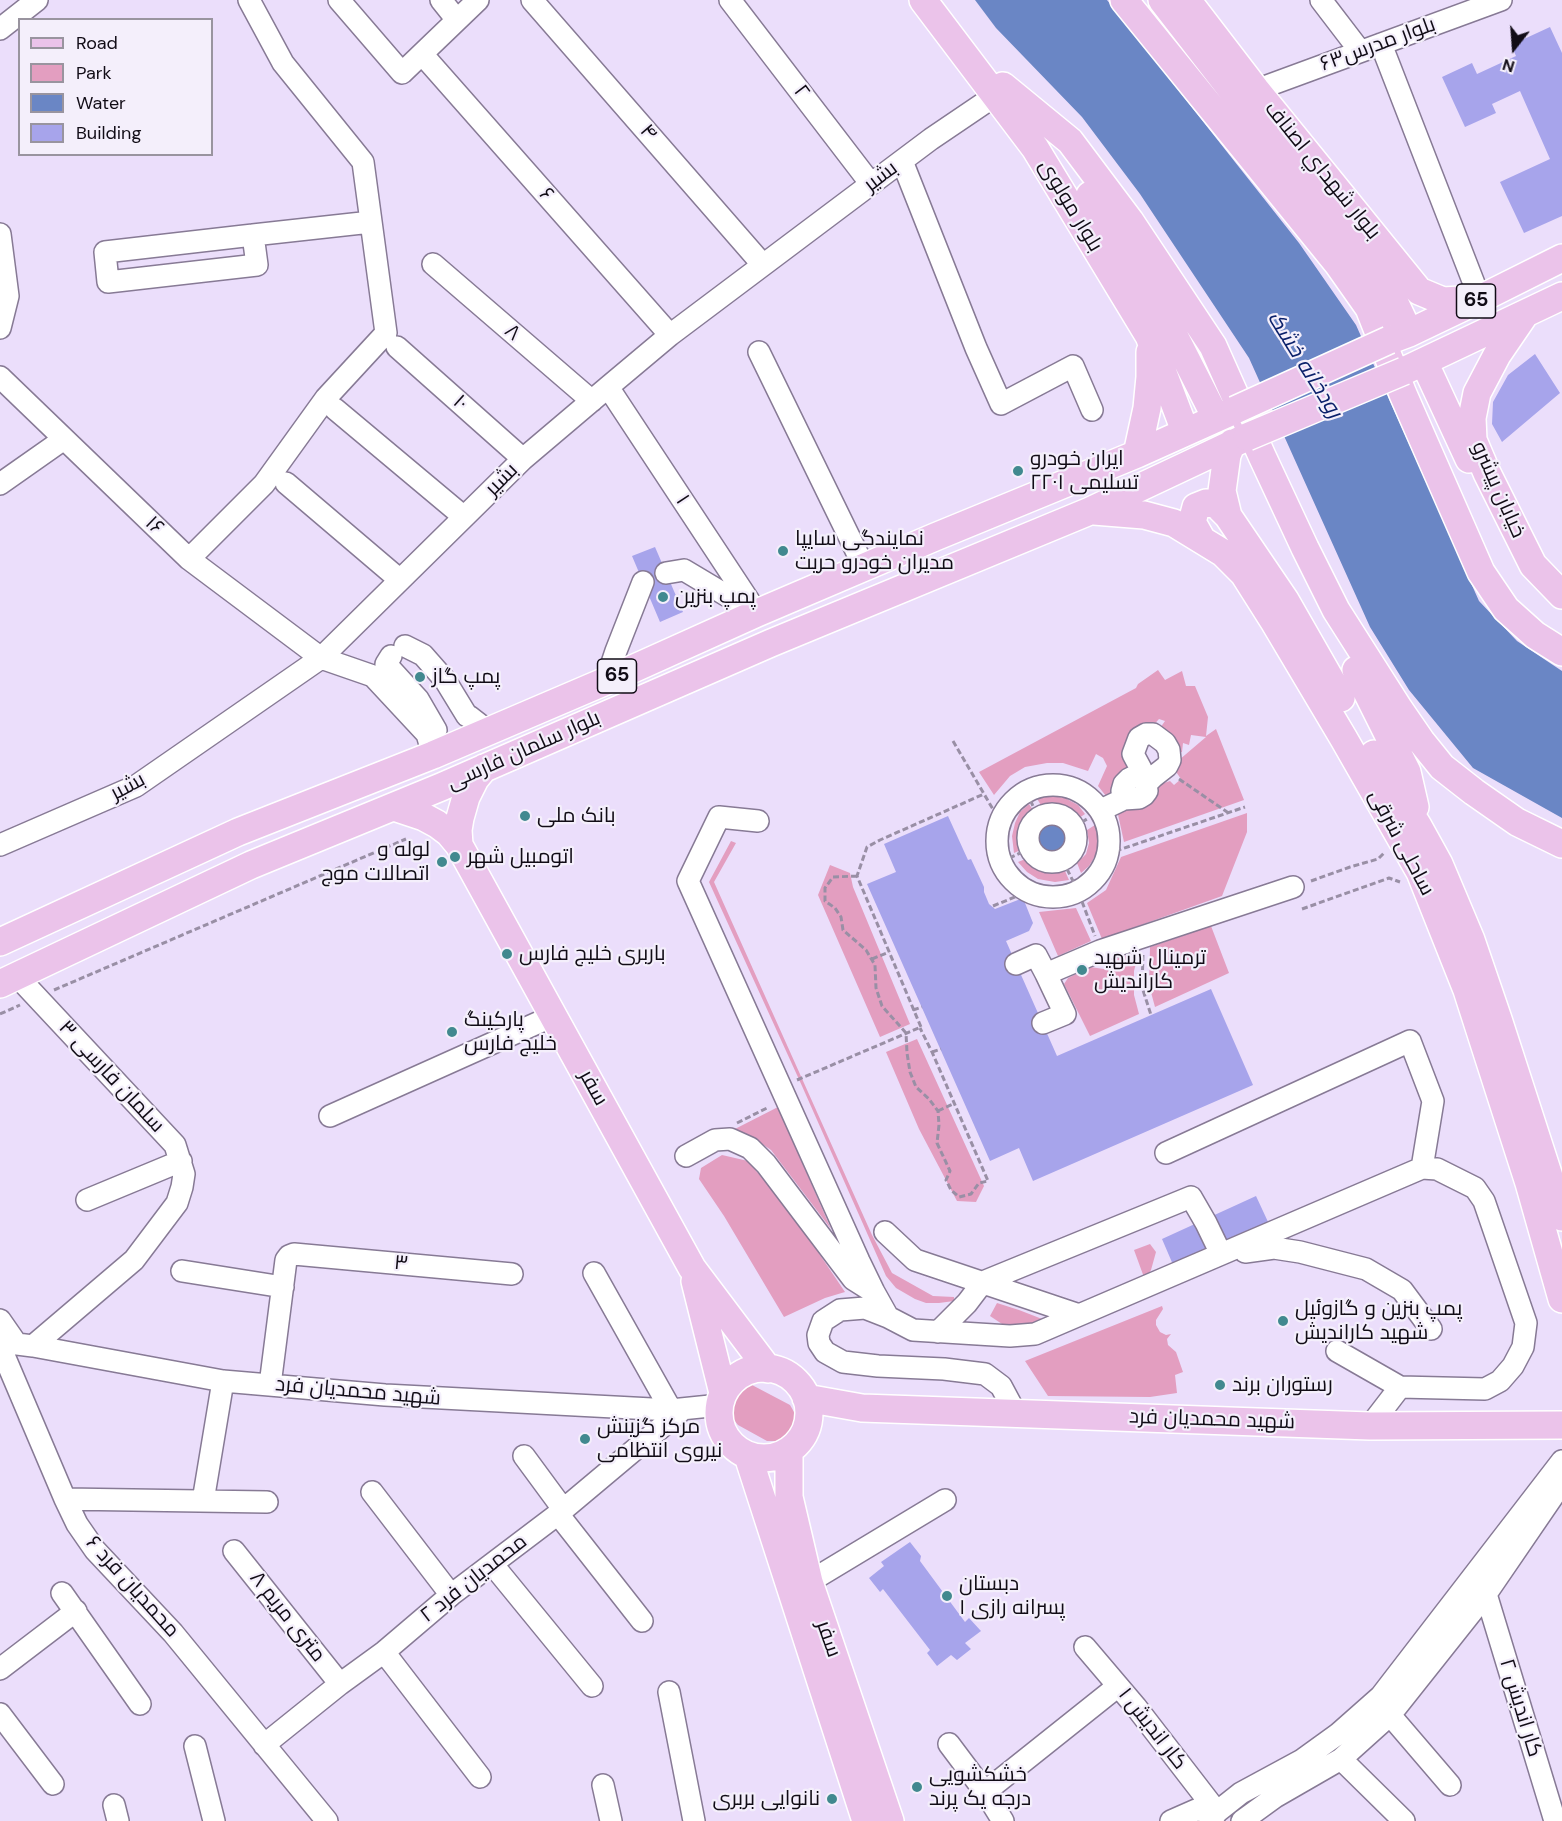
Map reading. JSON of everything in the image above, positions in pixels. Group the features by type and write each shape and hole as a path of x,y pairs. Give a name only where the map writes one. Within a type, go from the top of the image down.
{"main road":[{"name":"بلوار مولوی","path":"923,0 1000,91 1066,158 1145,280 1219,410"},
{"name":"بلوار مولوی","path":"938,0 1000,91 1149,336 1182,422"},
{"path":"1124,0 1338,264 1369,308 1403,394 1481,572 1506,609 1535,635 1562,652"},
{"name":"بلوار شهداي اصناف","path":"1162,0 1419,291 1443,301 1480,299"},
{"name":"بلوار شهداي اصناف","path":"1187,0 1247,94 1392,297 1399,337"},
{"path":"1000,91 1070,141 1130,222 1213,346 1262,456 1336,610 1399,709 1442,767 1517,822 1562,844"},
{"name":"65","path":"1219,410 1399,337 1562,258"},
{"name":"65","path":"1240,440 1414,367 1562,296"},
{"name":"خیابان پیشرو","path":"1525,314 1497,355 1477,393 1472,418 1473,440 1533,565 1562,595"},
{"path":"1137,454 1147,408 1150,377 1149,336"},
{"name":"خیابان پیشرو","path":"1414,367 1478,478 1521,565 1562,604"},
{"name":"بلوار سلمان فارسی","path":"0,942 434,742 488,731 864,567 1137,454 1182,422 1219,410"},
{"name":"بلوار سلمان فارسی","path":"9,980 251,865 394,807 771,643 1090,511 1240,440"},
{"name":"ساحلی شرقی","path":"1240,440 1227,455 1222,491 1227,516 1285,600 1377,760 1412,835 1420,872 1467,990 1529,1183 1562,1299"},
{"path":"1201,538 1192,522 1196,507 1206,503 1216,504 1227,516"},
{"name":"ساحلی شرقی","path":"1090,511 1144,515 1174,523 1223,553 1244,574 1412,835 1439,864 1471,940 1562,1217"},
{"path":"1336,610 1349,656 1407,772 1412,835"},
{"path":"459,845 458,830 466,797 475,779 484,768"},
{"name":"سفر","path":"394,807 437,824 459,845 692,1268 768,1369"},
{"name":"سفر","path":"692,1268 722,1399"},
{"path":"757,1369 780,1372 791,1378 806,1398 809,1412 807,1427 800,1441 789,1451 769,1458 748,1456 737,1450 725,1435 719,1417 722,1399 737,1377 757,1369"},
{"path":"806,1398 862,1408"},
{"path":"807,1427 862,1408"},
{"name":"شهید محمدیان فرد","path":"862,1408 1370,1426 1562,1425"},
{"name":"سفر","path":"789,1451 789,1497 809,1582 890,1821"},
{"name":"سفر","path":"748,1456 866,1821"}],"street":[{"path":"0,29 37,0"},
{"path":"189,560 264,484 326,398 386,333 363,162 284,63 249,0"},
{"path":"339,0 402,73 478,0"},
{"path":"441,0 457,20"},
{"name":"۴","path":"532,0 764,265"},
{"name":"۲","path":"730,0 871,184"},
{"path":"1321,0 1360,51"},
{"name":"بلوار مدرس۶۳","path":"1247,94 1381,44 1467,5 1501,0"},
{"path":"1381,44 1480,299"},
{"name":"۶","path":"422,54 670,335"},
{"name":"بشیر","path":"0,845 136,786 321,658 523,459 670,335 931,139 1000,91"},
{"path":"902,161 976,348 1001,404 1073,366 1092,410"},
{"path":"253,235 256,265 108,282 105,252 253,235 371,222"},
{"path":"0,234 8,296 0,328"},
{"name":"۸","path":"433,264 592,401"},
{"name":"۱۰","path":"397,346 523,459"},
{"path":"759,352 864,567"},
{"name":"۱","path":"608,387 757,613"},
{"name":"۱۶","path":"5,390 64,439 189,560 321,658 373,676 434,742"},
{"path":"335,409 464,517"},
{"path":"0,484 64,439"},
{"path":"286,483 400,580"},
{"path":"666,573 684,570 757,613"},
{"path":"606,681 643,582"},
{"path":"434,742 418,699 386,664 398,651 423,655 445,680 467,716 488,731"},
{"path":"1101,810 1124,799 1139,798 1144,795 1147,790 1146,784 1170,760 1165,742 1153,734 1146,734 1139,738 1133,754 1141,769 1139,774 1124,784 1122,791 1124,799"},
{"path":"1055,784 1077,790 1101,810 1108,828 1107,854 1100,872 1088,885 1078,891 1048,897 1027,892 1005,870 996,838 1004,812 1016,797 1027,792 1038,786 1055,784"},
{"path":"1051,814 1058,815 1071,822 1076,830 1076,847 1064,861 1040,860 1029,849 1029,829 1038,818 1051,814"},
{"path":"758,821 719,818 688,881 874,1292 888,1317"},
{"path":"1046,974 1100,951 1293,887"},
{"path":"1017,964 1036,955 1065,1014 1043,1023"},
{"name":"۳ سلمان فارسی","path":"9,980 37,998 175,1145 184,1174 177,1203 134,1260 12,1345"},
{"path":"330,1116 553,1016"},
{"path":"1166,1153 1410,1041 1433,1101 1422,1168"},
{"path":"686,1156 715,1140 730,1139 750,1148 766,1164 853,1279 874,1292"},
{"path":"87,1200 181,1161"},
{"path":"1016,1413 1001,1386 985,1374 843,1362 825,1352 819,1343 818,1335 823,1321 840,1310 865,1308 913,1330 1010,1336 1035,1334 1422,1168 1437,1169 1475,1188 1484,1202 1526,1323 1523,1347 1513,1366 1500,1381 1485,1389 1400,1387 1337,1351"},
{"path":"938,1332 967,1304 983,1282 1191,1197 1221,1254"},
{"path":"885,1232 915,1260 1079,1315"},
{"path":"1221,1254 1274,1248 1300,1252 1366,1269 1402,1290 1431,1329"},
{"name":"۳","path":"283,1287 286,1260 294,1254 512,1274"},
{"path":"182,1271 283,1287 270,1385"},
{"path":"594,1273 676,1410"},
{"name":"۶ محمدیان فرد","path":"0,1320 12,1345 65,1499 77,1524 95,1550 173,1633 327,1821"},
{"name":"شهید محمدیان فرد","path":"12,1345 223,1381 397,1396 676,1410 722,1399"},
{"path":"203,1501 223,1381"},
{"path":"1370,1426 1400,1387"},
{"name":"۲ محمدیان فرد","path":"264,1745 384,1652 451,1595 561,1511 676,1410"},
{"path":"524,1456 561,1511 642,1621"},
{"path":"1171,1821 1196,1810 1214,1816 1242,1793 1302,1760 1338,1734 1381,1696 1562,1461"},
{"path":"1242,1821 1275,1797 1341,1758 1390,1715 1486,1594 1562,1483"},
{"path":"372,1492 451,1595"},
{"path":"65,1499 267,1502"},
{"path":"809,1582 945,1500"},
{"name":"۸ متری مریم","path":"234,1551 340,1684"},
{"path":"493,1565 592,1686"},
{"path":"62,1593 140,1704"},
{"name":"۲ کار اندیش","path":"1486,1594 1555,1821"},
{"path":"0,1669 76,1611"},
{"name":"۱ کار اندیش","path":"1085,1647 1118,1686 1214,1816"},
{"path":"384,1652 480,1777"},
{"path":"985,1792 1118,1686"},
{"path":"669,1692 694,1821"},
{"path":"0,1714 53,1784"},
{"path":"1390,1715 1450,1785"},
{"path":"949,1744 985,1792 1003,1821"},
{"path":"195,1746 214,1821"},
{"path":"1341,1758 1404,1821"},
{"path":"603,1785 610,1821"}],"path":[{"path":"953,741 1001,823"},
{"path":"1164,768 1230,814"},
{"path":"1027,792 1038,818"},
{"path":"857,876 833,877 825,888 825,901 835,908 841,917 843,930 866,950 875,965 876,988 882,1006 906,1033 910,1072 916,1087 938,1111 937,1143 950,1171 946,1180 951,1190 959,1197 971,1194 979,1183 988,1181 920,1028 857,876 867,848 880,840 984,794"},
{"path":"1107,854 1245,807"},
{"path":"1293,887 1378,859 1387,850 1412,835"},
{"path":"0,1014 406,839"},
{"path":"1001,862 1029,849"},
{"path":"1064,861 1078,891 1100,951"},
{"path":"1302,909 1389,878 1400,882 1420,872"},
{"path":"993,906 1027,892"},
{"path":"1147,936 1142,987 1150,1015"},
{"path":"872,960 889,952"},
{"path":"913,1010 922,1007"},
{"path":"715,1140 722,1130 777,1103 781,1086 920,1028"},
{"path":"932,1052 940,1049"},
{"path":"938,1111 954,1104"}],"green space":[{"path":"1158,670 1165,680 1182,671 1186,686 1195,686 1208,717 1206,736 1216,729 1244,800 1124,842 1117,810 1162,777 1164,783 1170,781 1174,785 1181,779 1172,766 1206,737 1191,735 1189,745 1183,743 1182,752 1174,753 1158,731 1165,721 1159,719 1149,730 1136,768 1110,801 1098,786 1107,766 1103,758 1096,754 1088,771 1063,763 1025,767 1010,776 994,795 979,772 1136,688 1138,684"},
{"path":"1036,797 1065,798 1078,805 1085,814 1076,820 1068,810 1056,806 1042,807"},
{"path":"1029,804 1035,813 1026,826 1025,848 1014,853 1012,836 1015,823 1020,812"},
{"path":"1247,813 1247,832 1222,896 1102,939 1087,903 1106,890 1121,857"},
{"path":"1095,825 1098,839 1097,853 1089,866 1081,873 1077,863 1086,854 1089,843 1087,830"},
{"path":"731,841 736,843 714,882 872,1235 892,1273 933,1296 954,1297 954,1301 926,1303 915,1299 896,1288 886,1276 709,882"},
{"path":"1028,858 1042,868 1065,871 1069,880 1055,882 1038,879 1018,862"},
{"path":"830,865 850,873 853,887 910,1024 880,1037 818,895"},
{"path":"1076,908 1091,941 1058,956 1039,912"},
{"path":"1211,926 1229,973 1155,1007 1149,985 1150,947"},
{"path":"1139,952 1134,971 1134,995 1139,1014 1090,1036 1064,984 1068,978 1090,967 1104,969 1113,959"},
{"path":"917,1039 984,1186 976,1202 957,1201 919,1129 886,1052"},
{"path":"778,1107 831,1229 771,1150 752,1137 731,1131"},
{"path":"722,1155 748,1161 793,1215 845,1292 825,1298 784,1317 724,1216 699,1179 701,1168"},
{"path":"1150,1244 1156,1252 1151,1270 1145,1280 1134,1250"},
{"path":"997,1303 1055,1324 1019,1330 1002,1324 990,1316"},
{"path":"1162,1306 1163,1309 1156,1320 1156,1325 1160,1332 1166,1335 1171,1334 1167,1339 1168,1345 1176,1352 1183,1372 1175,1375 1177,1393 1150,1397 1048,1396 1025,1361"},
{"path":"742,1385 752,1385 790,1405 797,1417 790,1434 781,1441 767,1441 738,1425 729,1414 729,1407 733,1395"}],"water":[{"name":"رودخانه خشک","path":"975,0 1107,0 1299,243 1356,325 1479,601 1517,641 1562,671 1562,818 1473,768 1409,690 1370,627 1249,358 1140,194 1082,117 996,28"},
{"path":"1053,821 1065,826 1070,838 1065,850 1053,855 1041,850 1036,838 1041,826"}],"building":[{"path":"1550,27 1562,53 1562,216 1524,233 1500,182 1550,159 1520,91 1492,104 1496,113 1465,127 1442,77 1472,63 1477,74 1516,56 1511,45"},
{"path":"1535,354 1560,393 1502,442 1492,424 1493,402 1508,375"},
{"name":"پمپ بنزین","path":"655,547 683,612 660,622 632,556"},
{"path":"948,816 968,860 971,859 989,904 995,909 1023,898 1033,923 1029,931 1006,941 1057,1056 1211,989 1253,1085 1033,1181 1019,1148 990,1161 867,884 896,872 884,844"},
{"path":"1256,1196 1269,1224 1174,1267 1162,1239"},
{"path":"910,1542 921,1556 920,1561 965,1622 969,1618 981,1631 965,1643 971,1649 957,1660 951,1655 937,1666 927,1653 930,1650 883,1589 880,1592 869,1578 884,1566 881,1562"}],"place":[{"name":"ایران خودرو تسلیمی ۲۲۰۱","path":"1018,471"},
{"name":"نمایندگی سایپا مدیران خودرو حریت","path":"783,551"},
{"name":"پمپ بنزین","path":"663,597"},
{"name":"پمپ گاز","path":"420,677"},
{"name":"بانک ملی","path":"525,816"},
{"name":"اتومبیل شهر","path":"455,857"},
{"name":"لوله و اتصالات موج","path":"442,862"},
{"name":"باربری خلیج فارس","path":"507,954"},
{"name":"ترمینال شهید کاراندیش","path":"1082,970"},
{"name":"پارکینگ خلیج فارس","path":"452,1032"},
{"name":"پمپ بنزین و گازوئیل شهید کاراندیش","path":"1283,1321"},
{"name":"رستوران برند","path":"1220,1385"},
{"name":"مرکز گزینش نیروی انتظامی","path":"585,1439"},
{"name":"دبستان پسرانه رازی ۱","path":"947,1596"},
{"name":"خشکشویی درجه یک پرند","path":"917,1787"},
{"name":"نانوایی بربری","path":"832,1799"}]}
